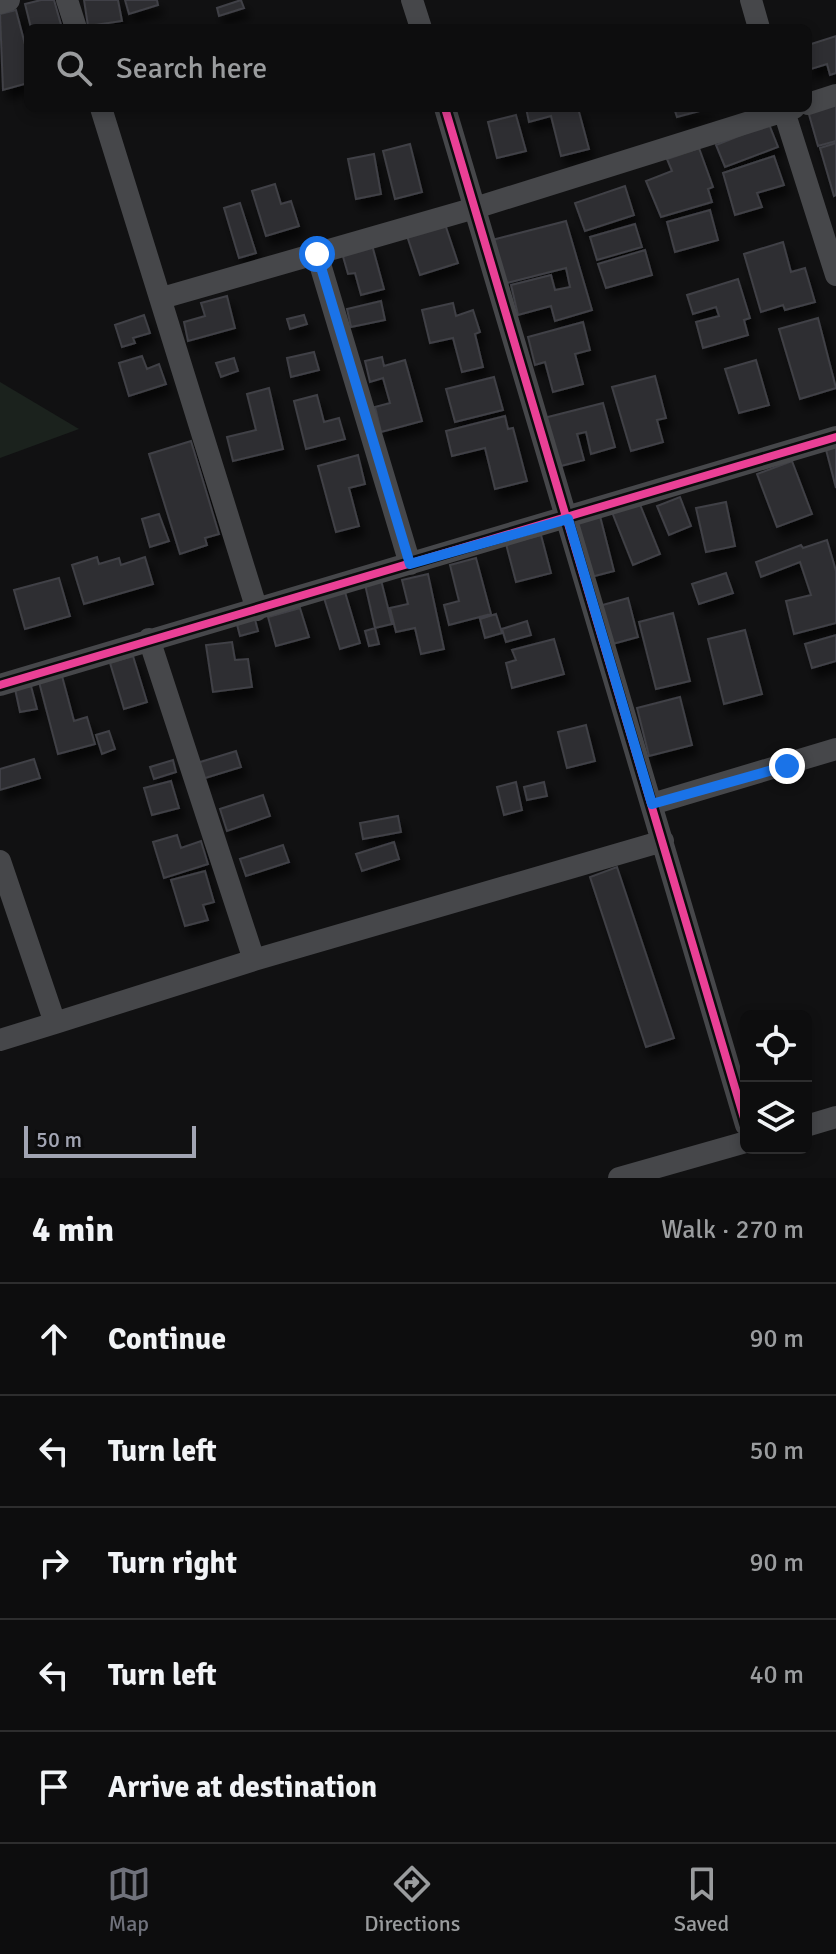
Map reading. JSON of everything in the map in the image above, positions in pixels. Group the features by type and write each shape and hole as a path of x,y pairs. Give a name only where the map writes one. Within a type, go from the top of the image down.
{"street":[{"path":"0,3 9,0"},
{"path":"67,0 75,24"},
{"path":"412,0 420,24"},
{"path":"751,0 758,24"},
{"path":"812,103 836,95"},
{"path":"102,112 257,610"},
{"path":"446,112 740,1104"},
{"path":"162,298 475,208 778,112"},
{"path":"788,112 836,275"},
{"path":"317,254 410,564"},
{"path":"0,685 836,437"},
{"path":"149,639 254,960"},
{"path":"652,804 836,749"},
{"path":"0,1040 254,960 663,841"},
{"path":"0,861 55,1023"},
{"path":"812,1124 836,1117"},
{"path":"619,1178 740,1144"}],"shaded area":[{"path":"0,382 79,429 0,458"}],"building":[{"path":"54,0 61,24 30,24 25,4"},
{"path":"84,0 118,0 122,21 88,24"},
{"path":"125,0 157,0 158,5 129,14"},
{"path":"241,0 244,8 219,16 217,8"},
{"path":"16,10 24,41 24,84 3,90 0,14"},
{"path":"836,36 836,73 830,75 827,64 812,69 812,44"},
{"path":"836,103 836,141 818,146 808,112"},
{"path":"527,112 579,112 589,149 561,156 551,116 529,122"},
{"path":"675,112 696,112 677,117"},
{"path":"516,115 526,151 497,158 488,122"},
{"path":"769,124 778,147 725,167 716,145"},
{"path":"836,143 836,195 834,196 820,148"},
{"path":"410,144 422,192 395,199 383,151"},
{"path":"699,148 713,187 708,189 712,202 661,217 646,181 672,171 667,159"},
{"path":"374,154 381,194 356,199 348,159"},
{"path":"774,156 784,185 757,193 762,207 735,215 723,173"},
{"path":"275,184 281,204 291,201 299,226 266,236 252,191"},
{"path":"625,186 634,215 585,231 575,203"},
{"path":"240,203 256,253 239,258 224,208"},
{"path":"710,210 718,240 675,252 667,222"},
{"path":"566,221 592,310 555,321 551,306 518,315 511,285 551,275 555,290 570,287 566,268 503,284 492,240"},
{"path":"445,224 458,263 420,275 407,236"},
{"path":"635,224 642,247 597,260 590,237"},
{"path":"783,242 791,272 805,268 815,302 785,310 783,305 761,312 744,254"},
{"path":"372,245 384,289 361,295 355,273 348,274 342,253"},
{"path":"645,250 652,275 606,288 598,264"},
{"path":"738,279 750,318 744,320 748,335 703,348 696,322 719,316 716,307 693,314 687,295"},
{"path":"227,296 235,328 188,341 184,322 205,316 201,303"},
{"path":"381,301 385,320 351,327 347,309"},
{"path":"453,303 456,316 473,310 480,332 475,334 483,367 462,372 453,338 430,343 422,310"},
{"path":"144,315 150,333 133,338 135,343 122,347 115,325"},
{"path":"304,315 307,324 290,329 287,319"},
{"path":"818,318 836,388 800,399 779,329"},
{"path":"583,322 590,350 575,354 583,384 553,392 545,362 535,365 528,337"},
{"path":"314,352 319,370 291,377 287,358"},
{"path":"142,356 147,369 159,364 166,384 129,396 119,363"},
{"path":"382,357 384,366 405,360 422,421 381,432 375,407 390,403 383,378 370,382 365,361"},
{"path":"234,358 238,371 221,377 216,363"},
{"path":"756,360 769,405 739,413 725,369"},
{"path":"655,376 666,418 657,420 663,442 631,451 612,387"},
{"path":"494,377 503,410 455,422 446,389"},
{"path":"269,388 283,449 233,461 227,437 256,430 247,394"},
{"path":"317,395 324,422 339,418 345,439 306,449 294,401"},
{"path":"603,403 615,447 591,454 586,432 577,434 584,460 561,466 544,418"},
{"path":"505,416 508,429 513,428 527,481 495,489 485,448 452,456 446,431"},
{"path":"836,439 836,488 824,442"},
{"path":"191,441 219,534 205,538 207,545 180,554 149,454"},
{"path":"358,455 365,484 349,488 359,526 336,532 318,466"},
{"path":"792,461 812,514 777,527 757,474"},
{"path":"680,497 691,526 669,535 657,506"},
{"path":"639,502 660,554 633,565 612,512"},
{"path":"726,502 735,546 706,552 696,508"},
{"path":"159,514 169,541 150,547 142,519"},
{"path":"600,516 614,571 587,578 573,523"},
{"path":"541,535 551,573 516,582 506,544"},
{"path":"827,540 836,571 836,623 794,634 786,601 811,595 800,562 761,577 756,562 801,545 803,548"},
{"path":"97,557 99,564 119,558 121,565 145,557 153,584 84,604 72,565"},
{"path":"476,558 491,614 449,625 444,605 459,601 450,565"},
{"path":"726,573 733,593 699,604 692,584"},
{"path":"428,574 444,649 421,654 415,628 396,632 390,608 408,604 402,580"},
{"path":"380,576 392,624 375,628 364,580"},
{"path":"59,578 70,616 25,629 14,590"},
{"path":"345,592 360,643 340,649 324,598"},
{"path":"628,598 638,637 609,645 599,606"},
{"path":"300,608 309,637 276,646 268,617"},
{"path":"253,612 258,631 240,636 235,617"},
{"path":"673,613 690,681 656,689 639,622"},
{"path":"496,614 502,633 485,638 480,619"},
{"path":"527,621 531,635 506,642 502,629"},
{"path":"375,628 379,644 369,646 365,631"},
{"path":"745,630 762,694 724,704 708,639"},
{"path":"836,635 836,661 812,668 805,644"},
{"path":"554,639 564,674 512,688 506,663 516,660 512,650"},
{"path":"232,642 235,660 248,659 252,687 213,692 206,645"},
{"path":"133,656 147,702 124,709 110,663"},
{"path":"62,676 74,721 87,717 95,744 58,754 39,682"},
{"path":"31,686 37,709 20,712 15,689"},
{"path":"680,697 692,745 649,756 637,708"},
{"path":"586,725 595,761 567,768 558,732"},
{"path":"109,731 115,749 102,754 96,735"},
{"path":"236,751 241,767 202,779 197,763"},
{"path":"34,759 40,778 0,790 0,769"},
{"path":"173,760 176,772 154,779 150,767"},
{"path":"171,781 179,808 152,815 144,788"},
{"path":"516,782 522,810 504,815 497,787"},
{"path":"544,782 547,796 527,800 524,787"},
{"path":"263,795 270,816 227,831 220,809"},
{"path":"398,816 401,832 363,839 360,823"},
{"path":"177,835 181,848 201,841 208,864 164,878 153,842"},
{"path":"394,842 399,859 362,871 356,854"},
{"path":"283,845 289,862 246,876 240,859"},
{"path":"617,867 674,1038 646,1047 590,877"},
{"path":"205,871 214,902 203,905 208,920 185,926 171,880"}],"cycle path":[{"path":"446,112 740,1105"},
{"path":"0,685 836,437"}],"route":[{"path":"317,254 410,564 568,519 652,804 787,766"}]}
